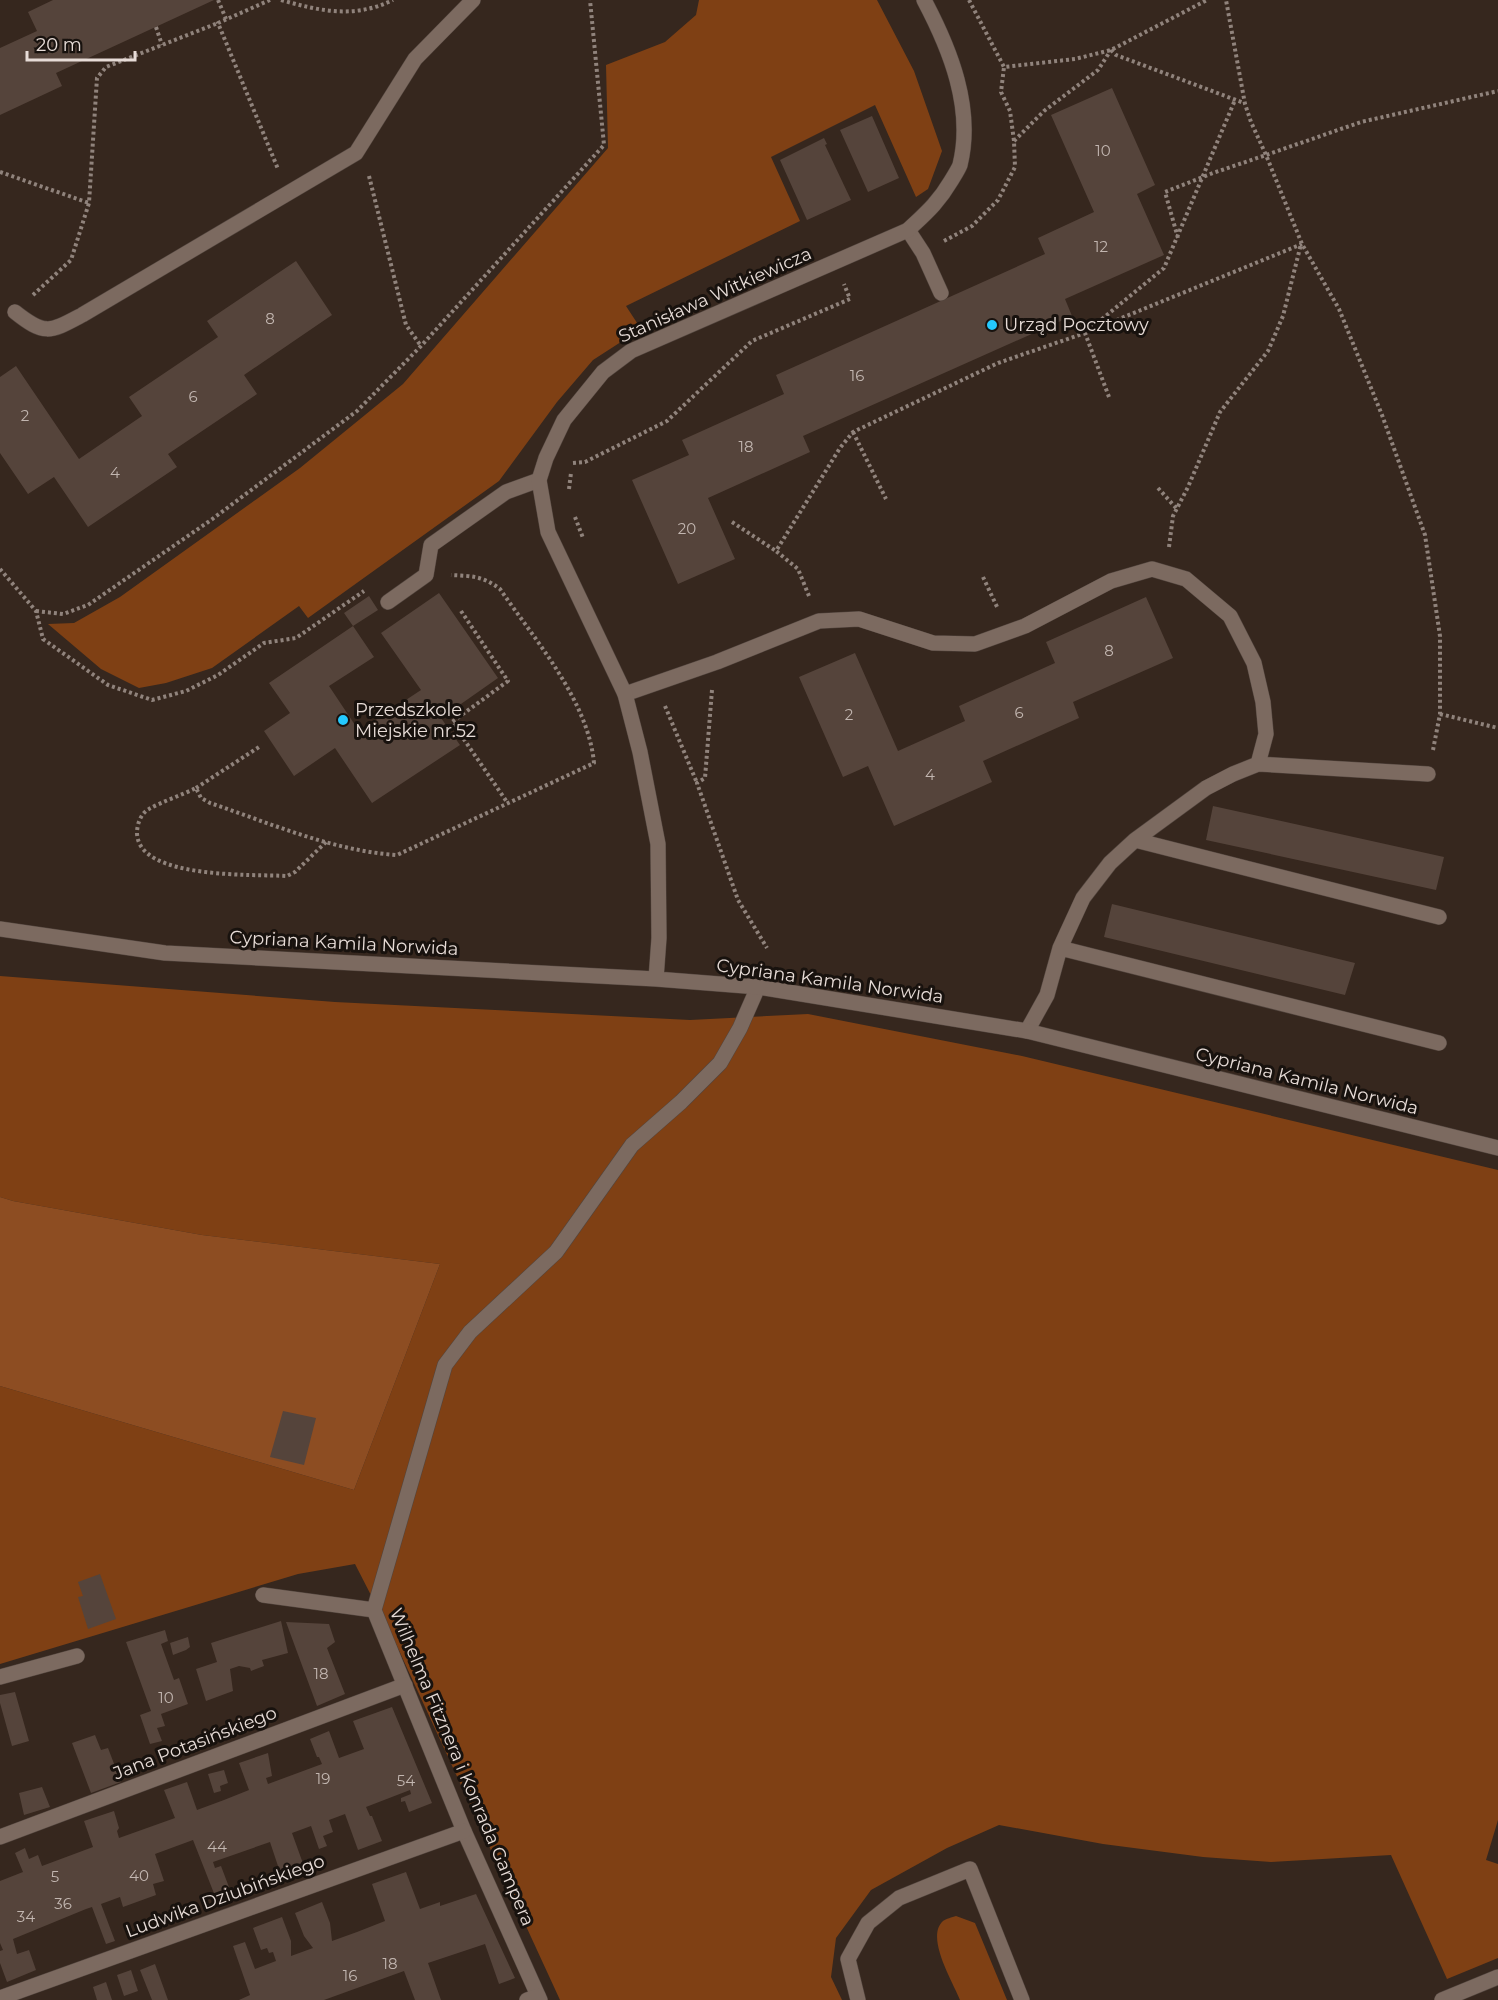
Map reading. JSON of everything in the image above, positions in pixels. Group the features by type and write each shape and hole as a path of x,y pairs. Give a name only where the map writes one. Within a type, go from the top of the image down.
{"street":[{"path":"15,312 33,327 55,329 356,153 415,59 473,0"},
{"name":"Stanisława Witkiewicza","path":"656,979 659,938 658,844 640,752 625,694 548,532 539,480 546,458 564,420 603,372 631,351 908,230 939,201 960,166 964,119 958,79 924,0"},
{"path":"908,230 923,253 941,293"},
{"path":"388,602 426,575 431,545 506,492 539,480"},
{"path":"625,694 717,662 819,621 859,619 933,643 975,644 1025,626 1112,581 1152,568 1186,579 1230,616 1254,663 1263,702 1266,734 1258,764"},
{"path":"1027,1031 1047,995 1060,948 1083,898 1110,863 1135,840 1206,788 1258,764 1428,774"},
{"path":"1135,840 1439,917"},
{"name":"Cypriana Kamila Norwida","path":"0,929 165,953 656,979 758,987 1027,1031 1498,1148"},
{"path":"1060,948 1439,1043"},
{"name":"Wilhelma Fitznera i Konrada Gampera","path":"535,1999 374,1610 445,1365 470,1332 556,1252 632,1145 681,1102 720,1063 740,1028 758,987"},
{"path":"263,1595 374,1610"},
{"path":"0,1677 77,1656"},
{"name":"Jana Potasińskiego","path":"0,1837 405,1685"},
{"name":"Ludwika Dziubińskiego","path":"0,1998 464,1831"},
{"path":"858,2000 848,1959 868,1923 899,1898 970,1869 1022,2000"},
{"path":"1442,2000 1498,1977"}],"path":[{"path":"218,0 226,19"},
{"path":"15,312 71,260 88,203 98,78 106,67 270,0"},
{"path":"280,0 315,10 350,13 393,0"},
{"path":"36,612 63,614 88,605 211,520 357,411 421,346 604,145 590,0"},
{"path":"923,253 972,226 998,200 1016,167 1010,111 1001,92 1004,67 969,0"},
{"path":"1004,67 1075,59 1111,50 1207,0"},
{"path":"1227,0 1245,104 1302,244 1339,309 1382,415 1425,535 1440,636 1440,714 1428,774"},
{"path":"218,23 277,168 293,189"},
{"path":"156,27 162,45"},
{"path":"1111,50 1116,55 1245,104"},
{"path":"1014,141 1044,111 1098,70 1111,50"},
{"path":"1178,238 1165,192 1361,122 1498,91"},
{"path":"1085,333 1164,268 1235,100"},
{"path":"356,153 370,179 406,325 421,346"},
{"path":"0,172 88,203"},
{"path":"776,551 840,448 853,432 998,363 1085,333 1302,244"},
{"path":"1171,527 1220,412 1268,351 1283,316 1302,244"},
{"path":"569,495 572,463 585,462 667,420 752,341 850,299 835,262"},
{"path":"1085,333 1110,398"},
{"path":"853,432 886,500"},
{"path":"1158,488 1177,509"},
{"path":"574,514 585,543"},
{"path":"732,522 776,551 798,569"},
{"path":"0,570 36,612 43,639 108,685 152,700 186,691 218,675 264,643 296,638 373,585"},
{"path":"196,788 201,798 210,803 326,842 380,854 397,855 594,763 593,747 575,700 500,589 488,580 472,576 426,575"},
{"path":"983,577 1008,632"},
{"path":"461,611 508,681 452,722 507,802"},
{"path":"697,783 705,778 711,690 720,675 717,662"},
{"path":"651,685 666,707 697,783 738,900 767,948"},
{"path":"1440,714 1498,728"},
{"path":"259,747 196,788 147,809 140,819 137,832 139,843 146,852 159,861 177,869 287,876 295,872 326,842"}],"shaded area":[{"path":"699,0 877,0 914,71 942,151 928,189 916,197 875,105 771,157 800,221 626,306 641,329 593,360 557,402 499,481 308,618 299,606 212,668 166,683 139,688 101,669 48,624 74,623 120,597 300,468 403,384 608,148 606,65 665,42 696,15"},
{"path":"0,976 335,1002 690,1020 808,1014 1022,1056 1498,1170 1498,1820 1486,1860 1498,1864 1498,1958 1447,1979 1391,1855 1271,1862 1203,1857 1103,1844 999,1825 947,1848 871,1890 836,1938 831,1977 842,2000 560,2000 396,1644 355,1564 298,1574 0,1664 0,1386 354,1490 440,1264 202,1235 0,1197"},
{"path":"0,1197 202,1235 440,1264 354,1490 0,1386"},
{"path":"956,1916 975,1923 1007,2000 960,2000 942,1960 937,1938 938,1928 943,1921"}],"building":[{"path":"53,0 214,0 56,73 62,86 0,115 0,48 37,31 28,12"},
{"path":"1112,88 1155,185 1137,194 1164,255 1065,299 1072,316 803,436 810,452 708,498 735,559 678,584 632,480 689,455 682,440 784,394 776,375 1045,254 1038,238 1094,212 1051,115"},
{"path":"872,116 899,178 868,192 840,130"},
{"path":"824,138 827,144 825,145 851,200 807,220 780,160"},
{"path":"296,261 332,315 244,375 257,394 168,454 177,467 88,527 54,477 28,494 0,453 0,377 16,366 79,459 142,416 129,397 218,337 207,321"},
{"path":"439,593 498,678 441,718 460,745 372,803 335,748 294,776 264,731 290,713 269,683 353,626 374,657 329,686 359,731 421,690 381,633"},
{"path":"369,596 378,610 353,626 344,613"},
{"path":"1146,597 1173,658 1073,702 1079,718 983,761 992,782 894,826 868,766 843,777 799,677 855,653 898,751 965,721 959,706 1055,663 1046,642"},
{"path":"1213,806 1444,857 1436,890 1206,840"},
{"path":"1112,904 1355,963 1345,995 1104,937"},
{"path":"283,1411 316,1418 304,1465 270,1457"},
{"path":"100,1574 116,1619 88,1629 78,1597 83,1596 78,1582"},
{"path":"281,1621 288,1653 262,1660 264,1666 251,1671 250,1668 239,1666 230,1669 233,1691 206,1701 196,1669 217,1662 211,1643"},
{"path":"286,1622 329,1624 335,1642 327,1648 345,1694 317,1706"},
{"path":"165,1630 168,1641 161,1644 174,1680 179,1678 188,1704 161,1714 165,1726 157,1728 162,1741 150,1744 140,1715 151,1711 126,1642"},
{"path":"188,1637 190,1647 173,1655 170,1643"},
{"path":"15,1692 29,1741 12,1746 0,1703 0,1695"},
{"path":"392,1707 432,1803 409,1812 405,1801 401,1802 401,1798 411,1794 410,1790 366,1807 382,1841 358,1850 345,1814 329,1820 333,1832 323,1836 327,1846 319,1849 311,1826 292,1833 305,1869 294,1874 282,1878 270,1842 213,1862 215,1868 221,1866 232,1895 217,1901 193,1840 155,1854 164,1881 153,1884 156,1895 123,1907 120,1897 101,1904 115,1941 106,1944 92,1907 86,1909 13,1939 17,1954 29,1950 36,1970 7,1982 0,1963 0,1951 3,1950 0,1943 0,1881 23,1872 15,1853 25,1848 29,1859 38,1855 42,1866 93,1847 84,1821 114,1811 119,1828 117,1831 119,1838 175,1818 164,1790 187,1782 197,1810 224,1800 249,1790 239,1763 268,1753 272,1776 266,1778 268,1784 322,1764 310,1739 329,1731 339,1758 364,1749 353,1721"},
{"path":"95,1735 101,1750 108,1748 121,1782 91,1793 72,1743"},
{"path":"224,1770 228,1783 220,1786 221,1791 214,1793 208,1774"},
{"path":"42,1787 50,1807 24,1815 19,1793"},
{"path":"406,1872 420,1909 440,1902 440,1906 476,1894 515,1978 499,1984 485,1944 428,1963 441,2000 415,2000 404,1971 324,2000 239,2000 250,1995 233,1946 245,1942 255,1969 276,1961 273,1952 269,1953 267,1948 261,1950 253,1928 282,1917 291,1941 291,1956 313,1948 304,1936 295,1913 322,1902 330,1923 332,1941 357,1932 385,1921 372,1884"},
{"path":"155,1964 168,2000 152,2000 140,1970"},
{"path":"131,1970 138,1991 124,1996 117,1975"},
{"path":"106,1982 112,2000 97,2000 93,1987"}],"place":[{"name":"Urząd Pocztowy","path":"992,325"},
{"name":"Przedszkole Miejskie nr.52","path":"343,720"}]}
